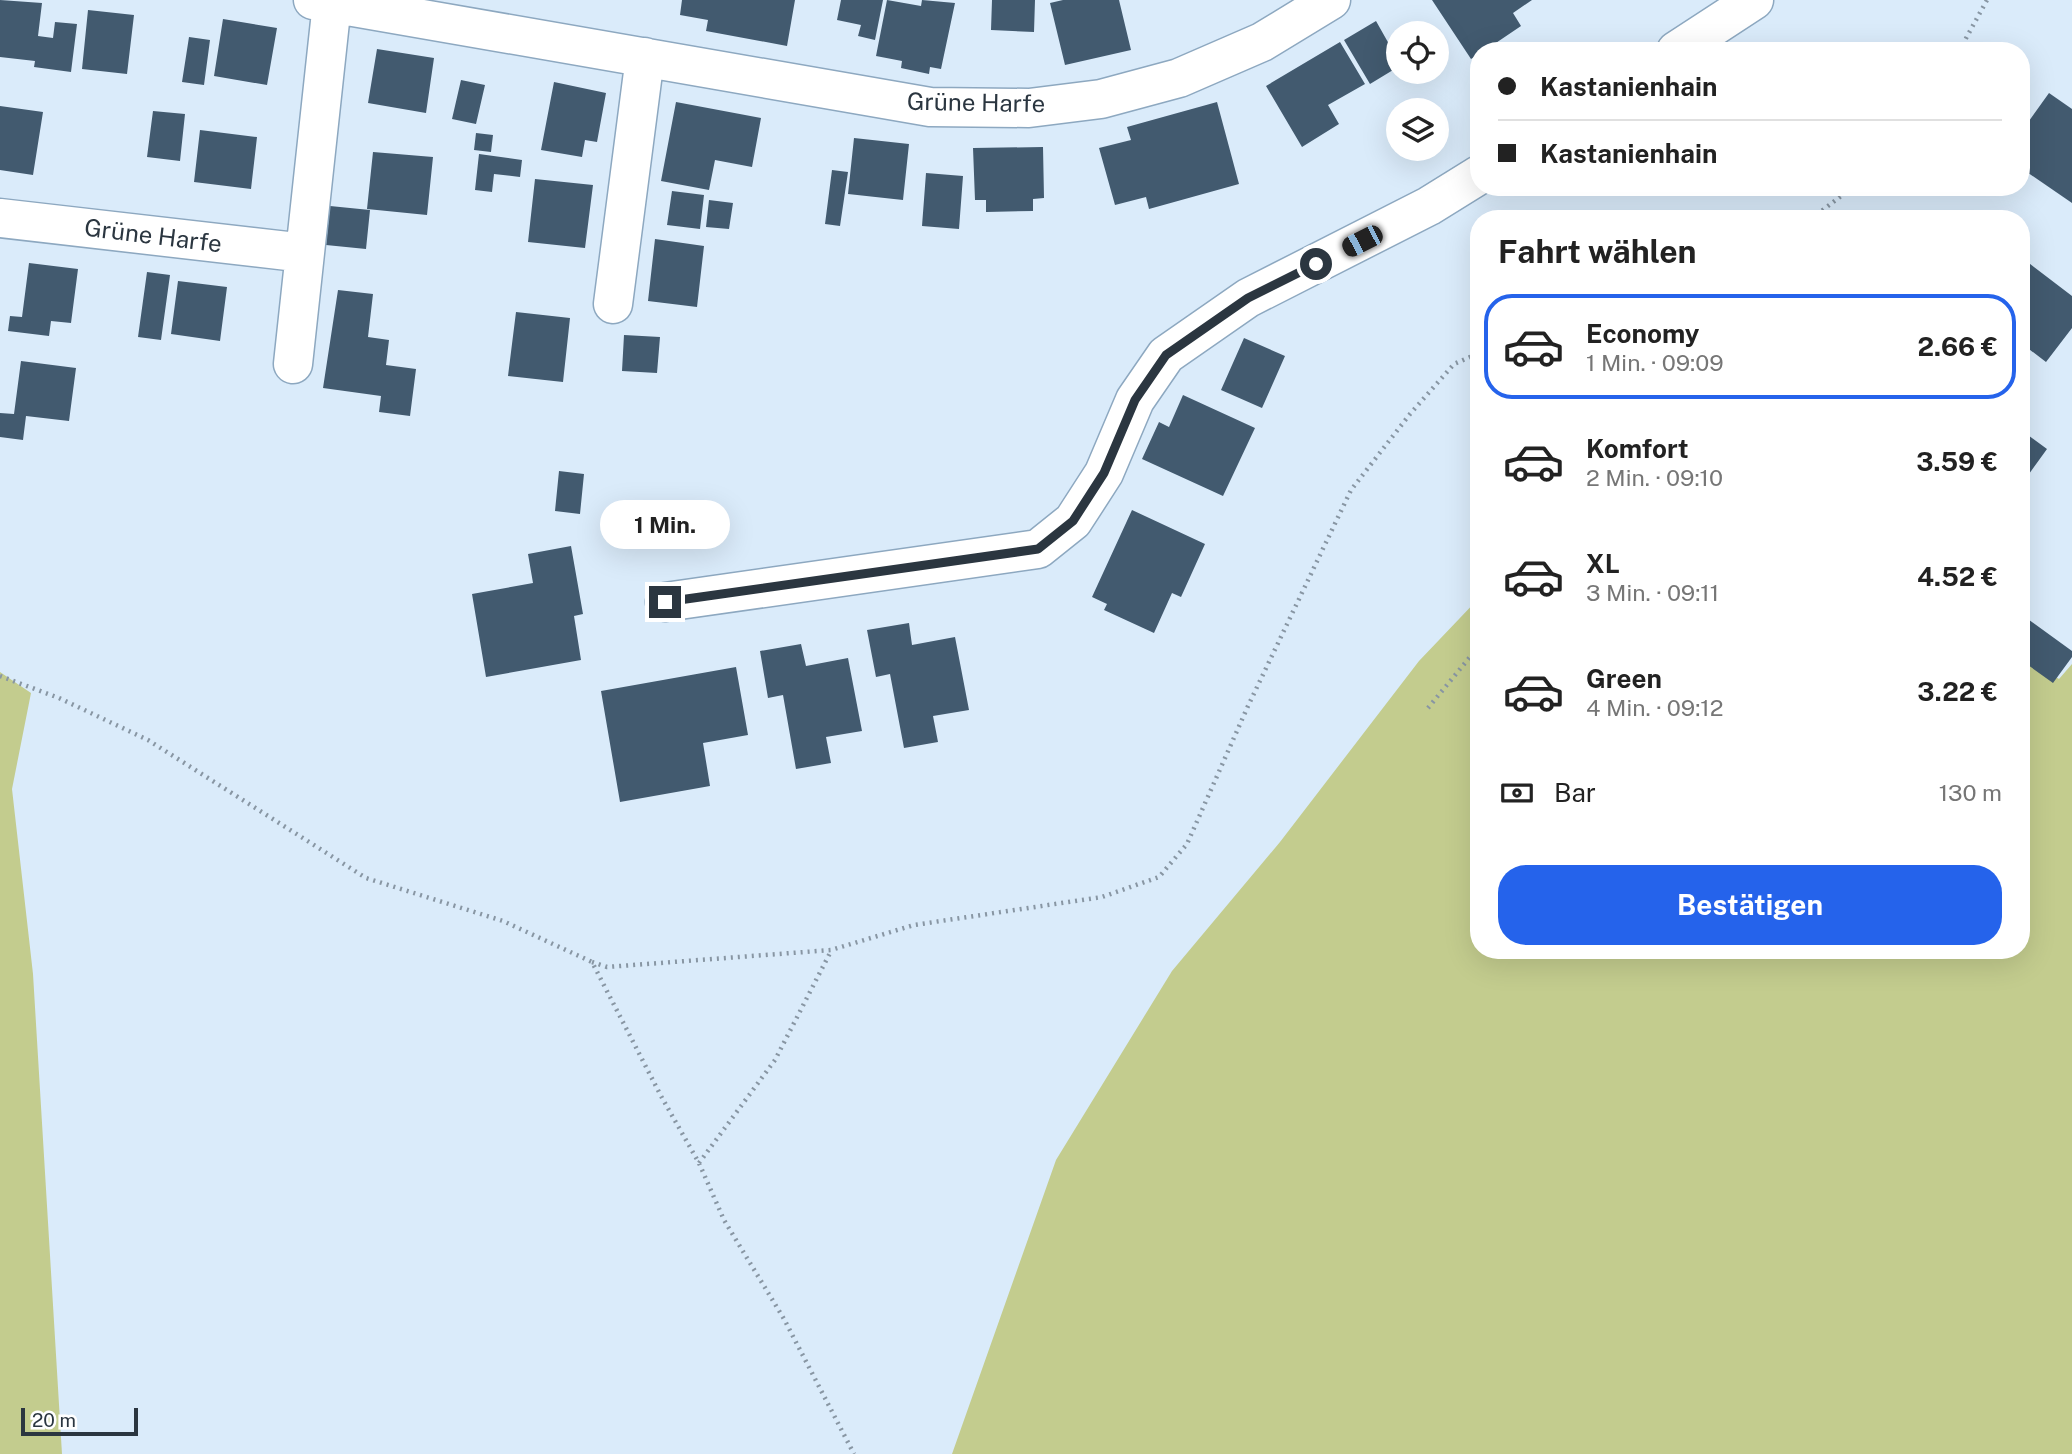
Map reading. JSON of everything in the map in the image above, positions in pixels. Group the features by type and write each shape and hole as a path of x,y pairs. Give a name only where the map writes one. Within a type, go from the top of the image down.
{"street":[{"name":"Grüne Harfe","path":"293,364 305,253 323,1 930,107 1029,108 1101,99 1179,78 1262,42 1331,0"},
{"path":"1690,42 1754,0"},
{"path":"613,304 645,57"},
{"path":"665,602 1038,549 1073,521 1104,473 1135,400 1166,355 1248,298 1429,206 1470,181"},
{"name":"Grüne Harfe","path":"0,218 305,253"}],"path":[{"path":"1964,42 1987,0"},
{"path":"1823,210 1841,196"},
{"path":"0,676 59,698 148,740 366,878 503,921 607,967 831,950 915,925 1102,897 1159,877 1187,844 1248,706 1351,490 1454,364 1470,357"},
{"path":"1428,708 1470,657"},
{"path":"699,1163 775,1060 831,950"},
{"path":"592,962 699,1163 724,1220 784,1319 854,1454"}],"green space":[{"path":"1470,607 1470,959 2030,959 2030,660 2059,679 2072,664 2072,1454 952,1454 1056,1160 1172,971 1280,842 1419,661"},
{"path":"0,672 31,693 12,789 33,974 62,1454 0,1454"}],"building":[{"path":"0,0 42,3 38,36 53,38 55,22 77,24 71,72 34,67 35,61 0,57"},
{"path":"682,0 795,0 787,46 706,31 708,20 680,15"},
{"path":"841,0 883,0 875,40 858,36 861,25 837,20"},
{"path":"887,0 921,6 922,0 955,3 941,69 930,67 929,74 901,68 902,61 876,56"},
{"path":"992,0 1035,0 1034,32 991,30"},
{"path":"1063,0 1119,0 1131,50 1065,65 1050,3"},
{"path":"1432,0 1532,0 1513,13 1521,26 1497,42 1470,42 1470,57 1449,26 1449,21 1446,21"},
{"path":"88,10 134,15 127,74 82,69"},
{"path":"223,19 277,28 267,85 214,76"},
{"path":"1376,21 1386,39 1386,74 1370,84 1344,40"},
{"path":"189,37 210,40 204,85 182,82"},
{"path":"1340,42 1365,84 1328,105 1339,124 1302,147 1266,86"},
{"path":"377,49 434,58 426,113 368,103"},
{"path":"461,80 485,85 476,124 452,119"},
{"path":"554,82 606,93 597,142 585,140 582,157 541,150"},
{"path":"2049,93 2072,109 2072,203 2030,174 2030,119"},
{"path":"676,102 761,118 752,167 715,160 709,190 661,181"},
{"path":"1217,102 1239,184 1149,209 1146,197 1115,205 1099,148 1131,140 1127,127"},
{"path":"0,106 43,112 33,175 0,170"},
{"path":"153,111 185,114 180,161 147,157"},
{"path":"200,130 257,137 251,189 194,182"},
{"path":"476,133 493,135 491,152 474,150"},
{"path":"854,138 909,144 903,200 848,194"},
{"path":"1043,147 1044,198 1033,199 1033,211 986,212 986,200 975,200 973,148"},
{"path":"373,152 433,157 427,215 367,209"},
{"path":"479,154 522,160 520,177 494,174 492,192 475,190"},
{"path":"832,170 848,172 840,226 825,224"},
{"path":"926,173 963,176 959,229 922,226"},
{"path":"535,179 593,185 585,248 528,242"},
{"path":"672,191 704,195 700,229 667,225"},
{"path":"709,200 733,203 729,229 706,227"},
{"path":"330,206 370,210 366,249 326,245"},
{"path":"655,239 704,246 697,307 648,301"},
{"path":"29,263 78,269 71,323 51,321 49,336 8,331 10,316 22,317"},
{"path":"2030,264 2072,296 2072,328 2046,362 2030,350"},
{"path":"147,272 170,275 161,340 138,337"},
{"path":"178,281 227,287 220,341 171,334"},
{"path":"338,290 373,294 368,337 389,340 386,365 416,369 410,416 379,412 381,396 323,388"},
{"path":"516,312 570,318 563,382 508,376"},
{"path":"624,335 660,337 657,373 622,371"},
{"path":"1244,338 1285,356 1262,408 1221,390"},
{"path":"21,361 76,368 69,421 26,416 23,440 0,437 0,413 14,414"},
{"path":"1183,395 1255,428 1223,496 1142,459 1159,422 1169,427"},
{"path":"2030,437 2047,449 2030,473"},
{"path":"559,471 584,474 580,514 555,511"},
{"path":"1132,510 1205,544 1181,597 1172,593 1154,633 1104,610 1107,604 1092,597"},
{"path":"571,546 583,614 574,616 581,660 486,677 472,594 533,583 528,554"},
{"path":"2030,621 2072,651 2072,657 2053,683 2030,666"},
{"path":"909,623 912,645 955,637 969,710 933,716 938,742 904,748 890,674 876,677 867,630"},
{"path":"801,644 806,666 848,658 862,731 826,737 831,763 796,769 783,695 768,698 760,651"},
{"path":"736,667 748,735 703,743 710,786 620,802 601,691"}],"route":[{"path":"665,602 1038,549 1073,521 1104,473 1135,400 1166,355 1248,298 1316,264"}]}
